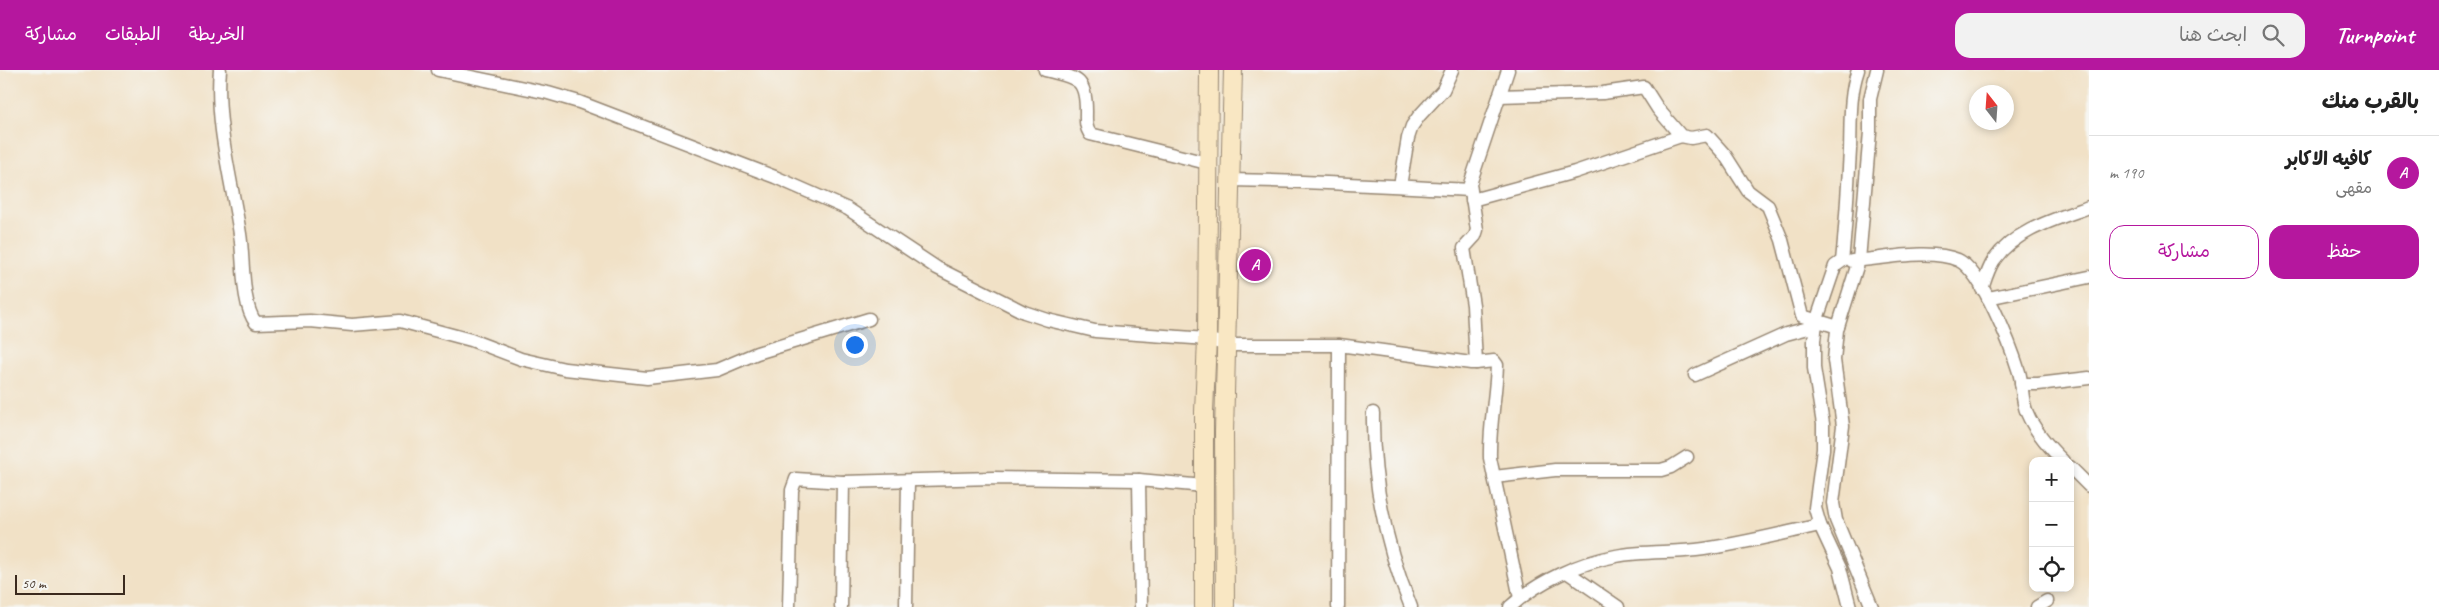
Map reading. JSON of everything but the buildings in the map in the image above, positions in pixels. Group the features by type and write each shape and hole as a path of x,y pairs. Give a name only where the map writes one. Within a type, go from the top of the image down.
{"main road":[{"path":"1204,607 1209,70"},
{"path":"1225,607 1224,434 1233,70"}],"street":[{"path":"220,70 220,110 240,236 249,312 256,323 310,321 352,324 400,321 470,340 521,359 566,369 647,378 717,370 757,353 869,319"},
{"path":"438,70 548,93 579,102 775,177 848,209 937,268 1024,312 1075,327 1095,331 1207,339 1227,345 1339,344 1404,352 1435,359 1476,363 1494,361 1497,365 1496,400 1490,439 1494,477 1520,598"},
{"path":"1045,70 1082,82 1086,94 1086,123 1090,134 1207,163"},
{"path":"1400,186 1408,138 1412,126 1444,90 1452,70"},
{"path":"1476,363 1472,305 1464,248 1474,237 1477,230 1471,195 1471,178 1508,70"},
{"path":"1842,261 1848,203 1851,104 1853,84 1858,70"},
{"path":"1872,607 1836,520 1833,503 1843,426 1834,360 1838,327 1859,260 1870,132 1870,98 1877,70"},
{"path":"1499,96 1603,93 1644,86 1667,121 1681,136"},
{"path":"1231,180 1334,182 1400,186 1471,195 1575,172 1681,136 1691,138 1707,135 1725,155 1748,190 1768,206 1782,240 1802,316 1816,324 1838,327"},
{"path":"1985,294 1994,261 2003,250 2037,226 2089,207"},
{"path":"1850,607 1840,568 1820,525 1815,508 1823,449 1823,424 1814,368 1816,324 1835,266 1842,261 1891,256 1949,258 1965,265 1985,294 2004,329 2021,384 2026,411 2034,425 2060,457"},
{"path":"1985,294 2089,277"},
{"path":"1695,375 1786,334 1816,324"},
{"path":"1338,607 1339,344"},
{"path":"2021,384 2057,383 2089,378"},
{"path":"1373,413 1372,440 1378,502 1396,572 1411,607"},
{"path":"1494,477 1555,470 1661,470 1671,467 1687,457"},
{"path":"2074,472 2089,486"},
{"path":"789,607 793,483 796,479 843,482 993,478 1139,480 1204,486"},
{"path":"906,607 908,480"},
{"path":"1139,480 1141,607"},
{"path":"841,607 843,482"},
{"path":"1510,607 1543,583 1587,563 1618,556 1696,550 1820,525"},
{"path":"1567,572 1618,607"}],"place":[{"name":"كافيه الاكابر","path":"1255,265"}]}
